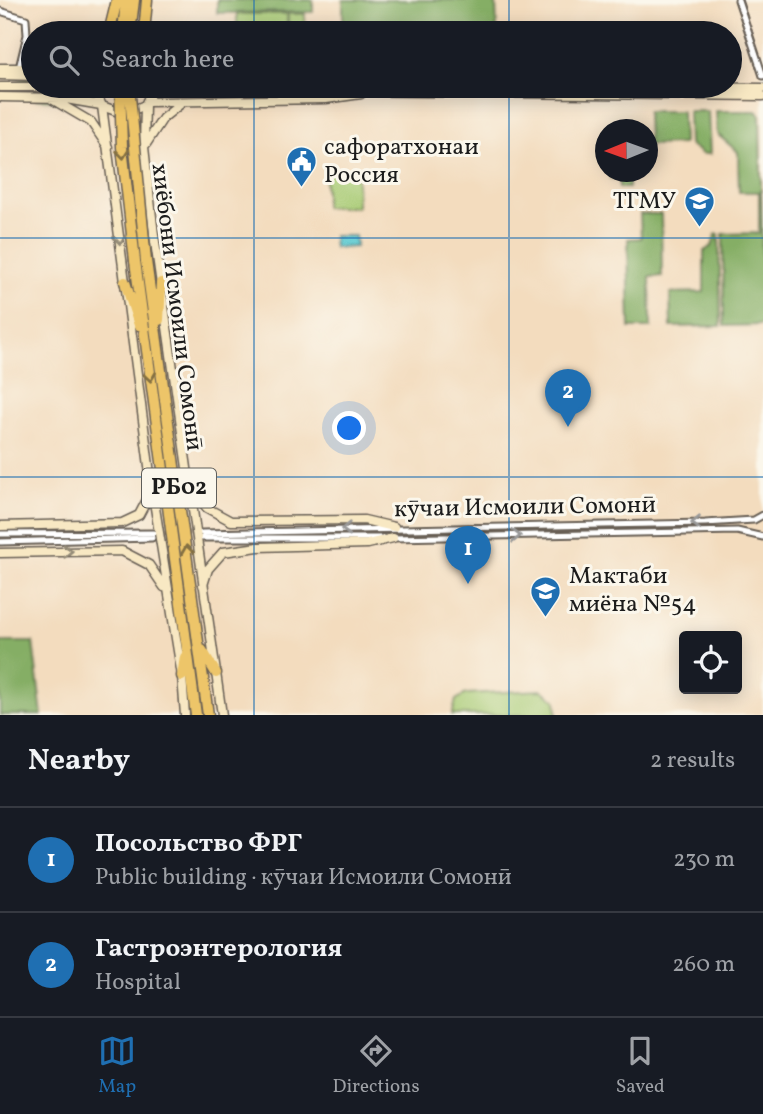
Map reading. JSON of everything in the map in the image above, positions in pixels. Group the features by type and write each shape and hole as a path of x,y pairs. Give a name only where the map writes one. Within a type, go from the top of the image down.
{"highway":[{"path":"113,21 117,0"},
{"path":"124,21 126,0"},
{"path":"131,21 134,0"},
{"path":"145,21 147,0"},
{"name":"хиёбони Исмоили Сомонӣ","path":"120,98 122,147 140,261 157,342 208,715"},
{"name":"хиёбони Исмоили Сомонӣ","path":"130,98 146,348 196,715"},
{"path":"125,282 146,348"},
{"path":"157,342 161,283"},
{"path":"199,644 216,673"},
{"path":"183,676 187,646"}],"main road":[{"path":"0,68 19,68"},
{"path":"0,75 21,76"},
{"path":"0,87 21,87"},
{"path":"742,88 763,88"},
{"path":"0,96 21,96"},
{"path":"759,96 763,104"},
{"path":"50,98 90,122 109,150"},
{"path":"54,98 102,106 124,114 147,103 332,98"},
{"path":"98,98 109,150 152,489 183,676 185,715"},
{"path":"149,98 144,147 202,588 222,715"},
{"path":"144,147 163,118 184,101"},
{"path":"189,485 207,508 231,521 364,520 394,527"},
{"path":"0,526 122,523 139,515 152,489"},
{"path":"202,588 208,569 223,552 258,547 368,544 393,538"},
{"path":"0,553 122,551 149,565 169,600"}],"street":[{"path":"738,0 763,76"},
{"path":"0,11 26,21"},
{"path":"19,68 21,60"},
{"name":"кӯчаи Исмоили Сомонӣ","path":"316,534 394,527 705,523 754,520 763,515"},
{"path":"490,527 490,536"},
{"name":"кӯчаи Исмоили Сомонӣ","path":"202,535 316,534 393,538 737,531 763,537"},
{"path":"0,534 152,536 0,542"}],"green space":[{"path":"217,0 313,0 313,12 217,13"},
{"path":"343,0 496,0 497,21 343,21"},
{"path":"237,14 287,14 287,21 237,21"},
{"path":"288,14 305,14 305,21 288,21"},
{"path":"77,98 77,101 35,99"},
{"path":"647,111 682,111 683,144 658,145 658,119 647,119"},
{"path":"688,111 708,111 710,154 702,154 689,144"},
{"path":"716,111 756,111 760,115 763,325 724,326 723,234 759,233 759,192 739,192 738,152 717,134"},
{"path":"357,172 357,207 325,207 325,173"},
{"path":"619,182 629,182 629,188 619,188"},
{"path":"640,214 661,214 662,276 650,277 651,328 630,328 628,239 641,238"},
{"path":"716,234 719,234 721,326 671,327 670,293 704,292 704,251 712,246"},
{"path":"0,642 33,642 42,715 0,715"},
{"path":"542,690 556,700 557,715 452,715 456,700 466,694"}],"water":[{"path":"333,236 355,236 356,247 334,248"}],"tunnel":[{"path":"156,533 199,533"}],"place":[{"name":"сафоратхонаи Россия","path":"301,189"},
{"name":"ТГМУ","path":"699,229"},
{"name":"Гастроэнтерология","path":"568,427"},
{"name":"Посольство ФРГ","path":"468,584"},
{"name":"Мактаби миёна №54","path":"546,618"}]}
